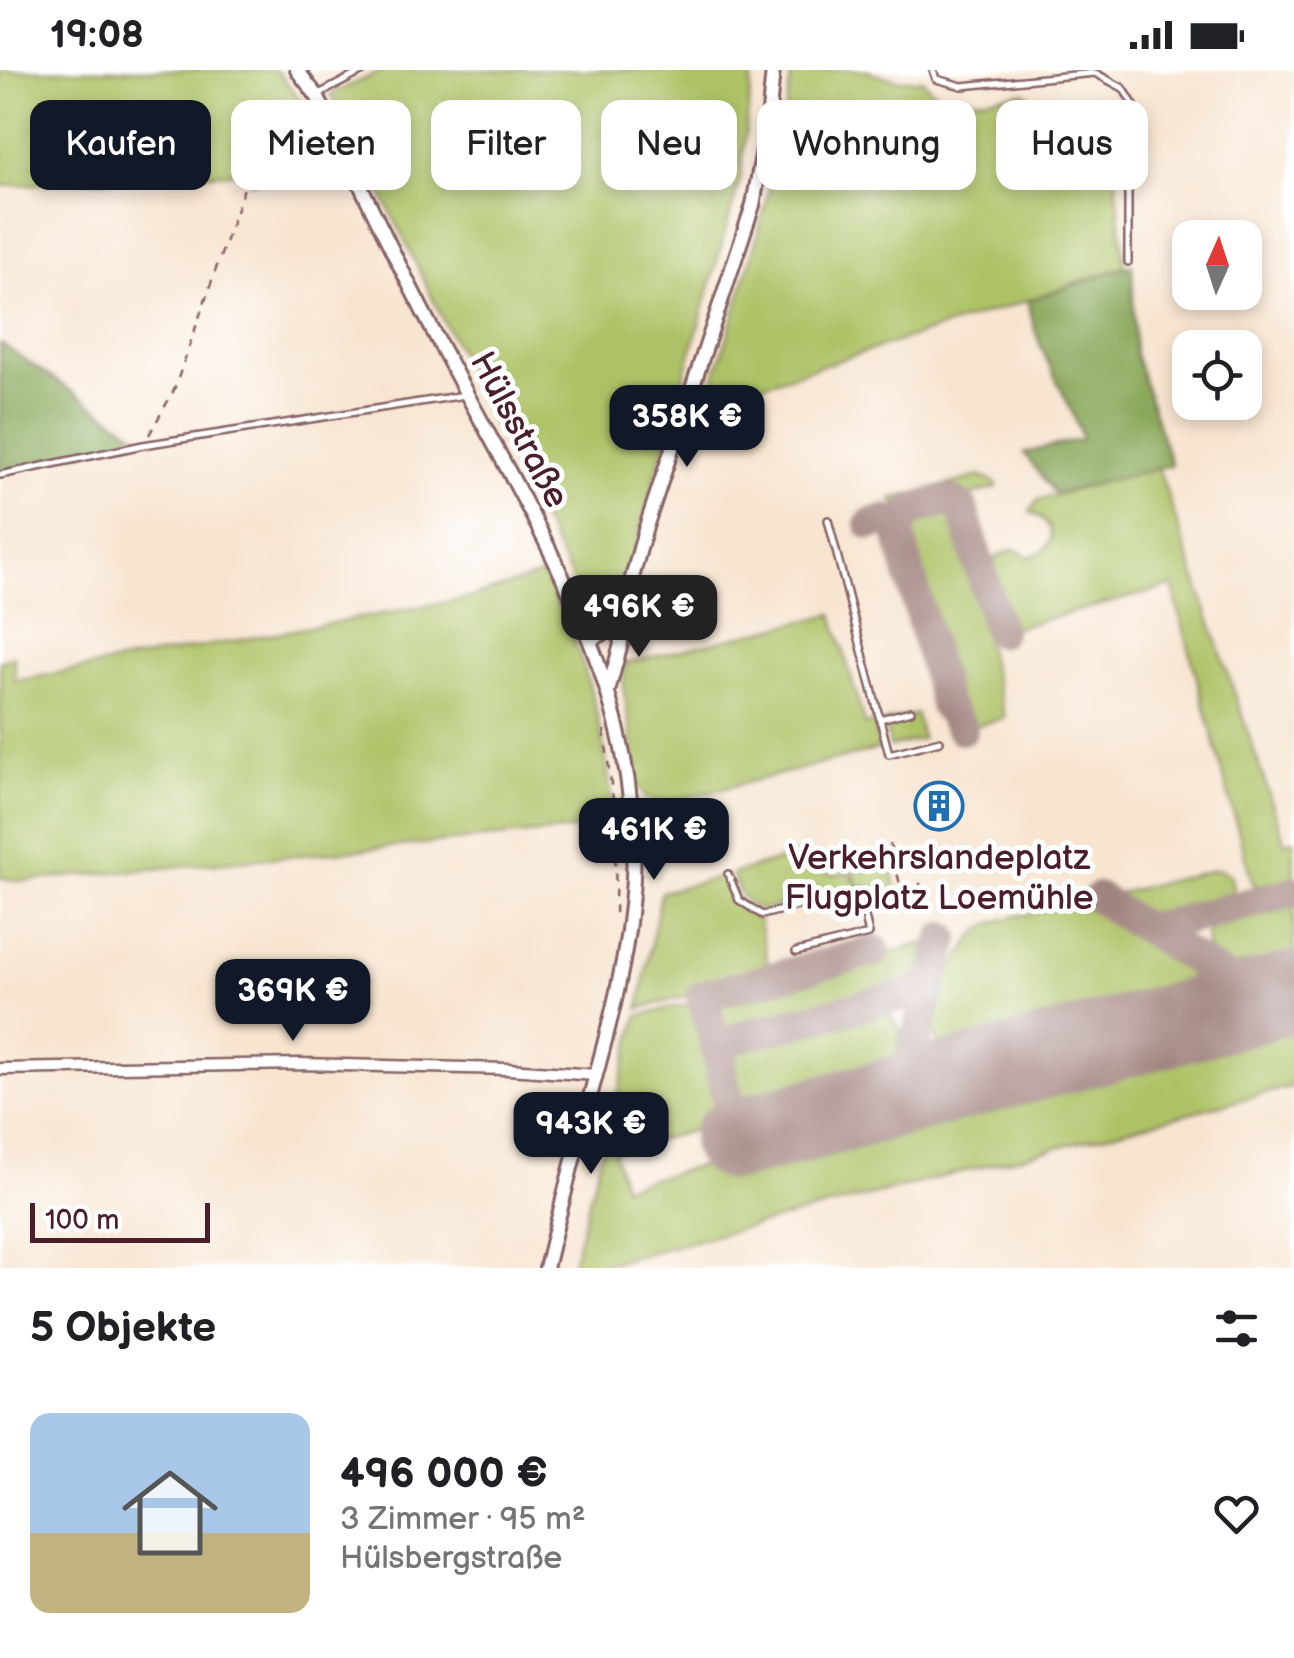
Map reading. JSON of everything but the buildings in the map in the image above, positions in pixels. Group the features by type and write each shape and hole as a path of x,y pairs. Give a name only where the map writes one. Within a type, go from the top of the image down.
{"street":[{"name":"Hülsstraße","path":"296,70 317,96 572,596 609,690 626,768 633,876 618,982 546,1268"},
{"path":"609,690 621,644 619,626 645,530 741,247 762,161 773,70"},
{"path":"591,639 619,626"},
{"path":"0,1069 300,1064 596,1075"}],"lane":[{"path":"317,96 365,70"},
{"path":"933,70 936,79 962,86 1096,73 1123,88 1140,115 1128,166 1128,262"},
{"path":"0,475 143,445 467,394"},
{"path":"828,520 889,754 940,741"},
{"path":"880,719 911,711"},
{"path":"728,874 739,900 762,914 859,891 869,934 796,952"}],"path":[{"path":"143,445 174,390 269,123 317,96"},
{"path":"604,729 616,823 615,925"},
{"path":"886,914 906,909 890,844"},
{"path":"918,892 920,880"},
{"path":"903,896 932,892"}],"green space":[{"path":"0,70 277,70 300,100 231,100 231,173 211,174 211,100 30,100 30,184 0,186"},
{"path":"383,70 753,70 740,180 618,609 609,618 598,619 589,611 379,190 411,190 411,100 334,100 331,94"},
{"path":"792,70 870,70 900,80 923,80 943,96 956,98 1024,92 1035,100 996,100 996,190 1117,190 1125,266 707,402 768,190 976,190 976,100 787,100"},
{"path":"1132,265 1135,354 1171,465 1055,494 1024,453 1082,439 1037,336 1029,300"},
{"path":"0,343 142,438 0,471"},
{"path":"1158,467 1285,842 1294,840 1294,885 1266,891 1252,882 1172,586 1006,630 988,569 995,558 1014,549 1029,557 1046,548 1050,529 1030,512 1038,500"},
{"path":"980,476 997,484 996,488 962,498 950,493 904,506 896,505 892,499"},
{"path":"943,510 954,511 960,519 992,634 986,643 1005,718 974,726 956,704 910,531 915,519"},
{"path":"542,575 572,634 593,696 614,826 23,881 0,878 0,661 14,656 15,681 469,598"},
{"path":"833,614 865,725 875,722 879,749 667,803 647,799 639,787 623,685 626,663"},
{"path":"916,714 922,739 890,747 884,722"},
{"path":"803,853 822,872 848,872 859,888 762,910 750,905 736,886 732,874"},
{"path":"890,863 897,890 866,898 852,872"},
{"path":"1217,869 1230,875 1233,886 1230,898 1218,905 1150,922 1112,899 1115,894"},
{"path":"725,876 737,902 758,917 770,973 639,1009 661,892"},
{"path":"1294,899 1294,975 1249,985 1208,957 1206,935 1219,919"},
{"path":"1062,907 1107,913 1173,955 1191,981 1182,1004 964,1060 946,1053 937,1039 935,1020 949,976 973,938 992,923"},
{"path":"929,942 919,975 910,986 726,1033 718,1029 711,1005 714,997"},
{"path":"692,1003 697,1006 728,1121 614,1152 623,1186 1294,1012 1294,1086 590,1268 571,1268 638,1016"},
{"path":"867,1011 889,1014 901,1031 894,1068 888,1078 767,1112 757,1112 739,1101 731,1065 741,1045"}],"taxiway":[{"path":"899,530 906,516 919,508 951,501 962,508 999,632"},
{"path":"871,524 886,520 897,526 945,705 962,729"},
{"path":"1098,898 1141,926 1154,928 1294,892"},
{"path":"1141,926 1213,975 1218,990 1215,1002 1196,1017"},
{"path":"885,1100 904,1082 944,938"},
{"path":"721,1066 702,996 875,951"},
{"path":"1208,968 1253,996 1271,998"},
{"path":"776,1129 750,1129 737,1116 723,1084 721,1062 729,1043 739,1037 916,992 934,975"},
{"path":"913,1050 917,1067 926,1077 956,1081"}],"runway":[{"path":"733,1140 1294,992"}],"place":[{"name":"Verkehrslandeplatz Flugplatz Loemühle","path":"939,806"}]}
